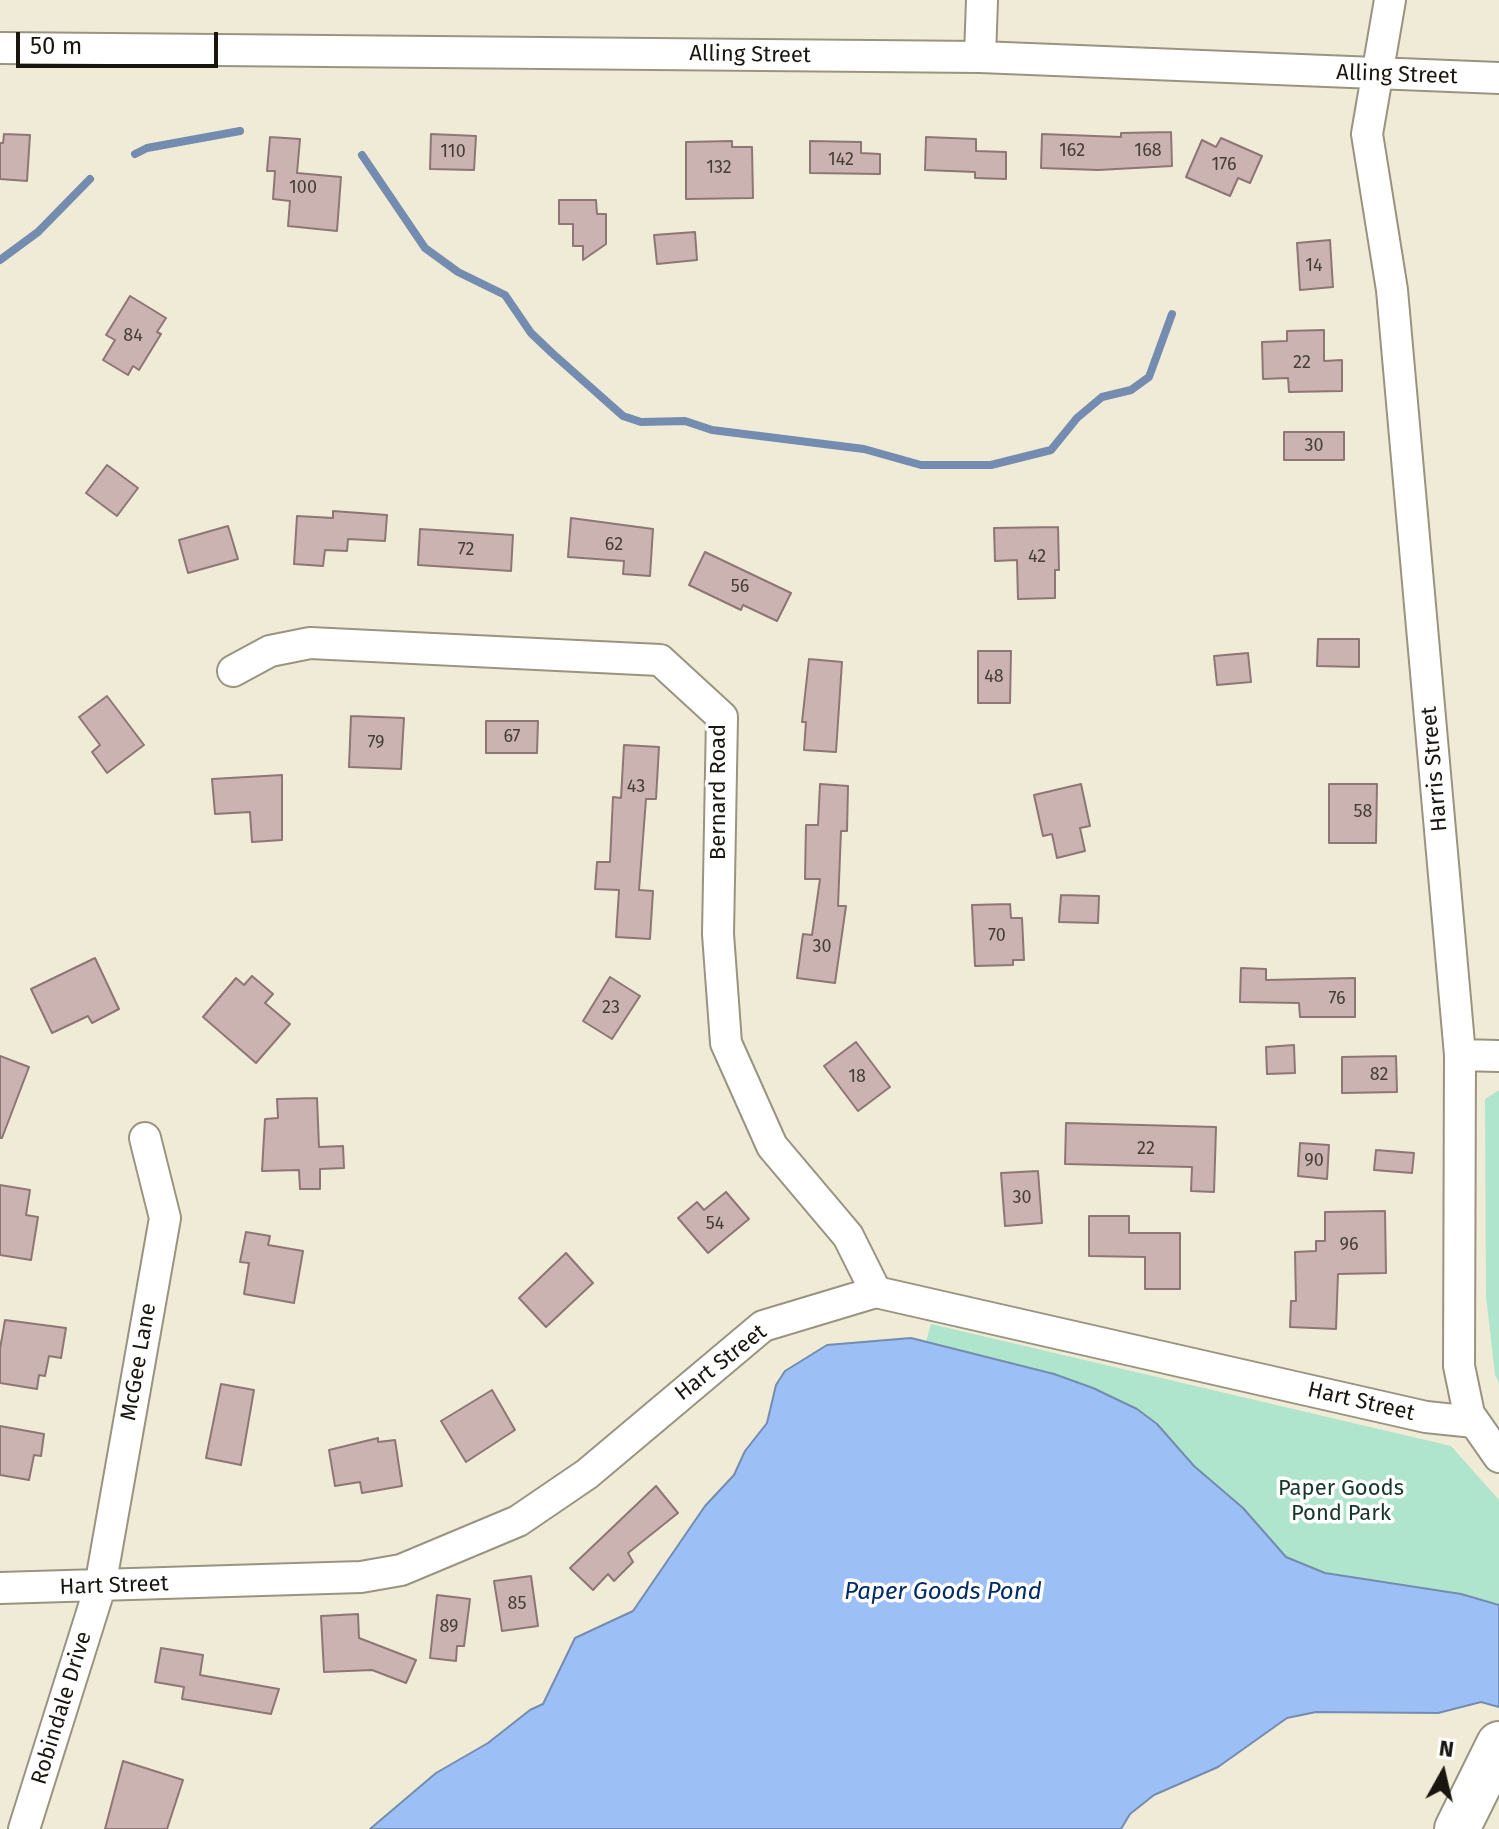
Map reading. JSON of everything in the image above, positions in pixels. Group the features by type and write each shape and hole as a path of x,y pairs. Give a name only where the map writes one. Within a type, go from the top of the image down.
{"main road":[{"path":"1457,1829 1499,1744"}],"street":[{"path":"980,57 982,0"},
{"name":"Harris Street","path":"1390,0 1367,134 1392,290 1460,1055 1458,1348 1463,1395 1474,1422 1499,1457"},
{"name":"Alling Street","path":"0,48 980,57 1499,78"},
{"name":"Bernard Road","path":"233,671 270,651 310,643 660,660 722,717 718,934 726,1043 772,1146 848,1236 876,1292"},
{"path":"1460,1055 1499,1056"},
{"name":"McGee Lane","path":"100,1587 165,1218 145,1138"},
{"name":"Hart Street","path":"0,1588 361,1577 401,1570 518,1521 587,1474 763,1326 876,1292 1426,1417 1474,1422"},
{"name":"Robindale Drive","path":"24,1829 100,1587"}],"green space":[{"path":"1499,1090 1499,1383 1495,1375 1486,1296 1485,1099"},
{"name":"Paper Goods Pond Park","path":"931,1324 1451,1446 1499,1500 1499,1610 1304,1575 1146,1418 926,1342"}],"water":[{"name":"Paper Goods Pond","path":"911,1338 1054,1374 1137,1409 1157,1424 1194,1466 1243,1508 1286,1557 1325,1573 1461,1594 1499,1605 1499,1707 1481,1702 1438,1713 1316,1712 1287,1718 1218,1767 1154,1795 1130,1814 1121,1829 370,1829 436,1773 488,1743 530,1710 543,1704 575,1638 633,1611 705,1506 734,1475 745,1451 767,1423 776,1385 785,1371 827,1345"}],"building":[{"path":"1171,132 1172,166 1098,170 1041,168 1042,134 1121,137 1121,133"},
{"path":"4,134 30,135 27,181 0,179 0,143 3,143"},
{"path":"431,134 476,136 474,170 430,169"},
{"path":"270,137 300,139 297,173 341,177 337,231 288,226 290,201 273,199 275,171 267,171"},
{"path":"926,137 976,139 976,151 1006,152 1006,179 975,178 975,172 925,170"},
{"path":"1221,138 1262,156 1250,183 1238,178 1230,196 1186,177 1202,140 1216,147"},
{"path":"732,141 732,147 752,147 753,198 686,199 686,142"},
{"path":"810,141 861,142 861,153 880,154 880,174 810,173"},
{"path":"559,200 596,200 597,214 606,214 606,244 583,260 583,246 573,246 573,224 559,224"},
{"path":"695,232 697,260 657,264 654,235"},
{"path":"1330,240 1333,287 1300,290 1297,243"},
{"path":"130,296 166,318 157,332 161,334 139,370 133,366 128,375 103,360 115,340 106,335"},
{"path":"1324,330 1324,361 1342,360 1342,391 1289,392 1288,378 1263,379 1262,342 1287,341 1287,331"},
{"path":"1284,432 1344,432 1344,460 1284,460"},
{"path":"107,465 138,488 117,516 86,493"},
{"path":"333,511 387,515 385,541 348,539 347,551 325,550 323,566 294,564 297,516 333,518"},
{"path":"571,518 653,529 650,576 623,574 624,561 568,557"},
{"path":"228,526 238,559 188,573 179,540"},
{"path":"1058,527 1059,570 1055,570 1055,598 1018,599 1017,560 995,561 994,528"},
{"path":"420,529 513,535 511,571 418,565"},
{"path":"705,552 791,593 777,621 743,605 741,610 689,585"},
{"path":"1318,639 1359,639 1359,667 1317,666"},
{"path":"978,651 1011,651 1010,703 978,703"},
{"path":"1248,653 1251,682 1217,685 1214,656"},
{"path":"809,659 842,662 836,752 804,750 806,722 802,722"},
{"path":"107,696 144,745 107,773 92,752 100,745 79,717"},
{"path":"351,716 404,718 401,769 349,767"},
{"path":"486,721 538,721 537,753 486,753"},
{"path":"624,745 659,747 656,799 646,799 639,890 653,891 650,939 616,937 619,890 595,889 597,862 610,862 613,797 621,798"},
{"path":"282,775 282,840 252,842 250,812 215,814 212,779"},
{"path":"820,784 848,786 847,831 841,831 838,906 846,906 835,983 797,978 803,934 812,935 820,879 805,879 806,825 818,825"},
{"path":"1081,784 1090,826 1080,828 1085,851 1057,858 1052,834 1043,836 1034,795"},
{"path":"1329,784 1377,784 1376,843 1329,843"},
{"path":"1061,895 1099,896 1098,923 1059,922"},
{"path":"1010,904 1011,918 1022,918 1024,960 1013,960 1013,965 975,966 972,905"},
{"path":"95,958 119,1009 92,1023 88,1016 52,1033 31,989"},
{"path":"1241,968 1266,969 1266,980 1355,978 1355,1017 1300,1017 1299,1003 1240,1002"},
{"path":"252,976 273,994 265,1003 290,1024 256,1063 203,1017 236,978 244,985"},
{"path":"610,977 640,996 612,1039 583,1021"},
{"path":"856,1042 890,1087 858,1111 824,1066"},
{"path":"1294,1045 1295,1073 1267,1074 1266,1047"},
{"path":"0,1056 29,1067 2,1138 0,1138"},
{"path":"1396,1056 1397,1092 1342,1093 1342,1057"},
{"path":"317,1098 319,1147 343,1146 344,1168 320,1169 320,1189 300,1189 299,1170 262,1171 265,1119 278,1118 277,1099"},
{"path":"1066,1123 1216,1127 1214,1192 1191,1191 1192,1167 1065,1164"},
{"path":"1300,1143 1329,1145 1327,1179 1298,1176"},
{"path":"1376,1150 1414,1153 1412,1173 1374,1170"},
{"path":"1038,1171 1042,1223 1005,1226 1001,1173"},
{"path":"0,1185 30,1190 26,1215 38,1217 31,1260 0,1255"},
{"path":"726,1192 749,1219 708,1253 678,1218 697,1202 704,1210"},
{"path":"1385,1211 1386,1273 1338,1274 1336,1329 1290,1327 1291,1301 1296,1301 1295,1252 1316,1251 1316,1241 1325,1241 1325,1212"},
{"path":"1089,1216 1129,1216 1129,1233 1180,1233 1180,1289 1145,1289 1145,1257 1089,1256"},
{"path":"246,1232 270,1236 268,1245 303,1251 294,1303 244,1294 249,1263 240,1262"},
{"path":"566,1253 593,1283 546,1327 519,1298"},
{"path":"5,1320 66,1328 61,1358 49,1356 45,1376 39,1375 37,1389 0,1383 0,1349"},
{"path":"221,1384 254,1390 241,1465 206,1458"},
{"path":"492,1390 515,1430 466,1462 441,1421"},
{"path":"0,1426 44,1434 41,1456 34,1455 29,1480 0,1475"},
{"path":"378,1438 378,1442 395,1440 402,1486 362,1493 360,1482 335,1486 329,1450"},
{"path":"656,1486 678,1513 628,1553 633,1562 614,1581 608,1574 593,1590 570,1568"},
{"path":"531,1576 538,1626 502,1631 494,1581"},
{"path":"437,1595 470,1599 464,1646 457,1646 456,1661 430,1658"},
{"path":"358,1614 359,1638 416,1660 406,1683 372,1670 324,1672 321,1616"},
{"path":"161,1648 203,1655 200,1675 279,1689 271,1714 182,1699 184,1687 155,1682"},
{"path":"123,1761 183,1780 167,1829 105,1829"}],"waterway":[{"path":"135,154 147,148 240,131"},
{"path":"362,155 425,248 458,272 505,295 531,333 552,353 623,416 641,422 685,421 712,430 864,449 921,465 991,465 1051,450 1077,418 1102,397 1131,390 1149,377 1172,314"},
{"path":"0,260 38,232 90,179"}]}
